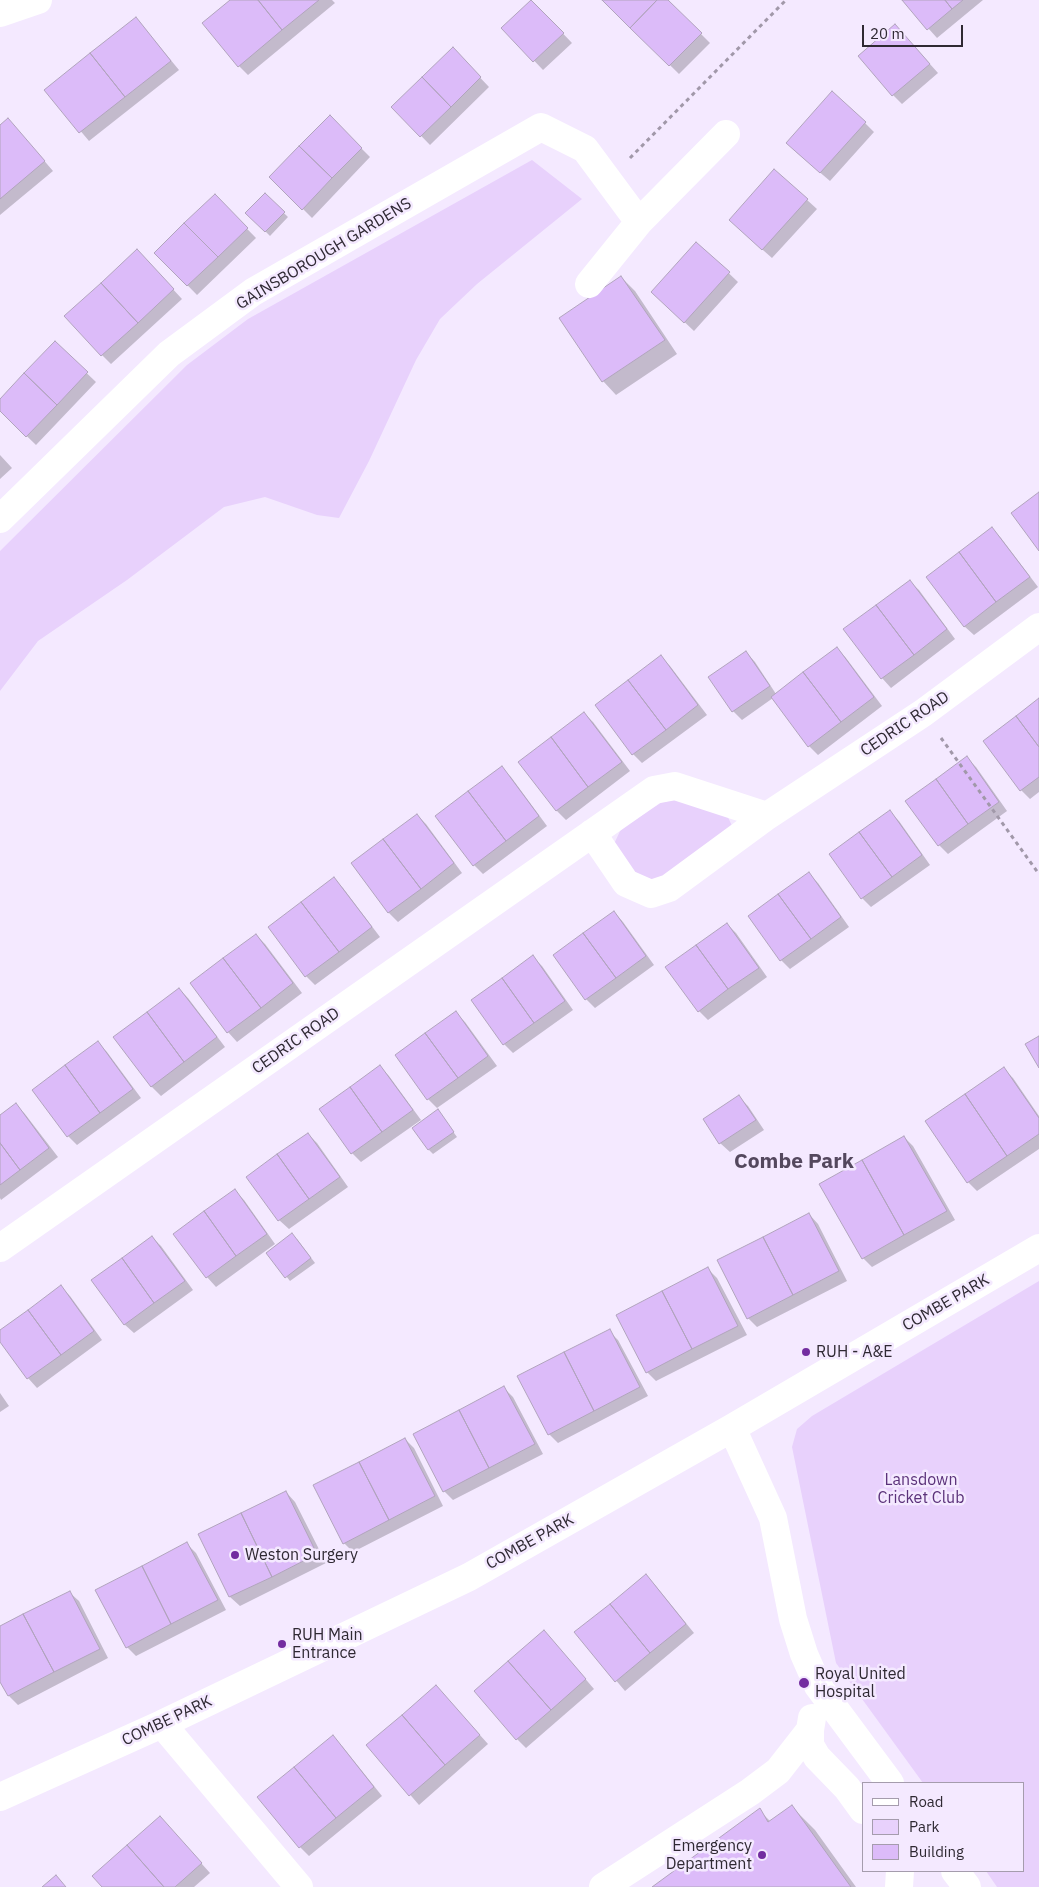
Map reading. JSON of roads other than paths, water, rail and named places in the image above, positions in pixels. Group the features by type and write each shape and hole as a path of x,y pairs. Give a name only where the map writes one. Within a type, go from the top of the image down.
{"street":[{"path":"0,13 38,0"},
{"name":"GAINSBOROUGH GARDENS","path":"0,519 169,354 253,292 541,127 585,149 639,222"},
{"path":"589,284 639,222 726,134"},
{"name":"CEDRIC ROAD","path":"592,833 626,883 651,894 669,888 767,816 923,713 1039,627"},
{"name":"CEDRIC ROAD","path":"0,1248 654,790 675,786 767,816"},
{"name":"COMBE PARK","path":"0,1797 162,1724 469,1576 732,1428 1039,1248"},
{"path":"732,1428 773,1518 793,1620 804,1654 818,1686 889,1782"},
{"path":"818,1686 810,1730 810,1745 817,1757 847,1788 862,1809"},
{"path":"162,1724 299,1887"},
{"path":"603,1887 778,1772 810,1730"},
{"path":"899,1887 900,1872"},
{"path":"956,1872 967,1887"}],"place":[{"name":"RUH - A&E","path":"806,1352"},
{"name":"Weston Surgery","path":"235,1555"},
{"name":"RUH Main Entrance","path":"282,1644"},
{"name":"Royal United Hospital","path":"804,1683"},
{"name":"Emergency Department","path":"762,1855"}],"district":[{"name":"Combe Park","path":"794,1162"}],"park label":[{"name":"Lansdown Cricket Club","path":"921,1489"}]}
